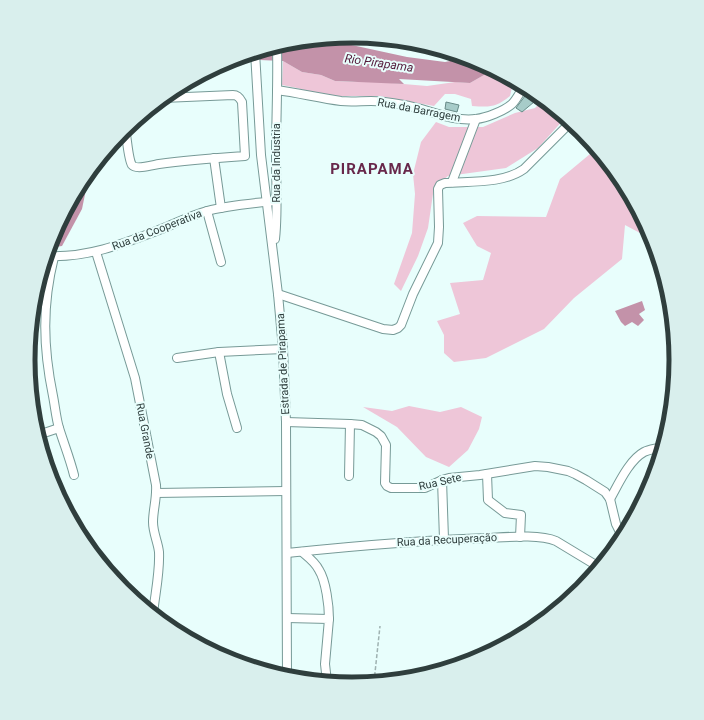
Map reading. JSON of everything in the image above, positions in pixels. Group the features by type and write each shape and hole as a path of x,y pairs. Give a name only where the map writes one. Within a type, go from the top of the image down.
{"street":[{"name":"Rua da Industria","path":"273,250 276,225 277,52"},
{"name":"Estrada de Pirapama","path":"255,58 261,155 278,294 283,349 286,422 287,670"},
{"name":"Rua da Barragem","path":"277,90 342,101 373,101 388,103 464,119 476,119 488,116 508,106 516,99 521,91"},
{"path":"126,138 130,158 135,167 245,156 242,102 238,96 227,95 174,97"},
{"path":"452,182 476,119"},
{"path":"278,294 384,329 393,330 398,328 438,243 439,187 443,184 452,182 494,179 508,177 519,173 566,127"},
{"path":"214,158 221,208"},
{"name":"Rua da Cooperativa","path":"53,256 96,252 123,244 207,211 276,201"},
{"path":"207,211 221,262"},
{"name":"Rua Grande","path":"96,252 137,385 156,493 153,530 158,544 159,560 154,607"},
{"path":"49,269 45,334 50,380 59,428 74,475"},
{"path":"177,358 219,352 283,349"},
{"path":"219,352 227,394 237,428"},
{"path":"286,422 350,424 349,476"},
{"name":"Rua Sete","path":"350,424 370,428 381,436 386,445 384,478 387,486 396,488 425,488 442,480 456,476 473,476 535,466 548,467 568,472 586,480 605,492 610,499"},
{"path":"44,433 59,428"},
{"path":"620,531 616,524 610,499 631,465 640,455 656,448"},
{"path":"487,474 488,500 505,513 520,515 520,537"},
{"path":"442,480 444,539"},
{"path":"156,493 286,491"},
{"name":"Rua da Recuperação","path":"287,553 444,539 537,537 552,539 561,543 594,564"},
{"path":"302,552 315,564 322,574 328,603 329,619 325,664 326,676"},
{"path":"287,618 329,619"}],"path":[{"path":"375,676 380,626"}],"shaded area":[{"path":"283,61 302,72 321,75 335,81 380,82 427,86 455,82 470,83 484,75 485,73 512,86 510,96 496,105 472,106 471,99 455,94 445,94 434,106 379,96 339,96 315,93 282,85"},
{"path":"539,104 561,122 538,148 506,168 448,176 434,187 428,228 418,256 401,291 394,284 412,233 415,194 413,174 421,142 436,122 449,127 483,127 515,113 535,108"},
{"path":"591,153 616,184 627,202 643,235 625,225 622,259 574,298 544,329 486,358 454,362 444,353 444,335 437,321 460,314 450,283 483,280 491,253 477,246 463,223 477,216 546,217 560,179"},
{"path":"409,406 440,412 461,407 482,417 479,429 468,450 449,467 426,457 397,427 363,407 392,411"}],"water":[{"name":"Rio Pirapama","path":"344,43 407,57 445,62 455,60 485,73 484,75 470,83 399,79 404,84 335,81 321,75 302,72 283,61 251,60 290,49"},
{"path":"87,186 82,209 62,246 56,247 77,201"},
{"path":"642,301 645,310 639,314 644,320 638,326 632,322 625,326 615,311"}],"building":[{"path":"525,96 534,102 522,112 516,108"},
{"path":"446,102 459,105 457,112 445,109"}],"district":[{"name":"PIRAPAMA","path":"372,169"}]}
